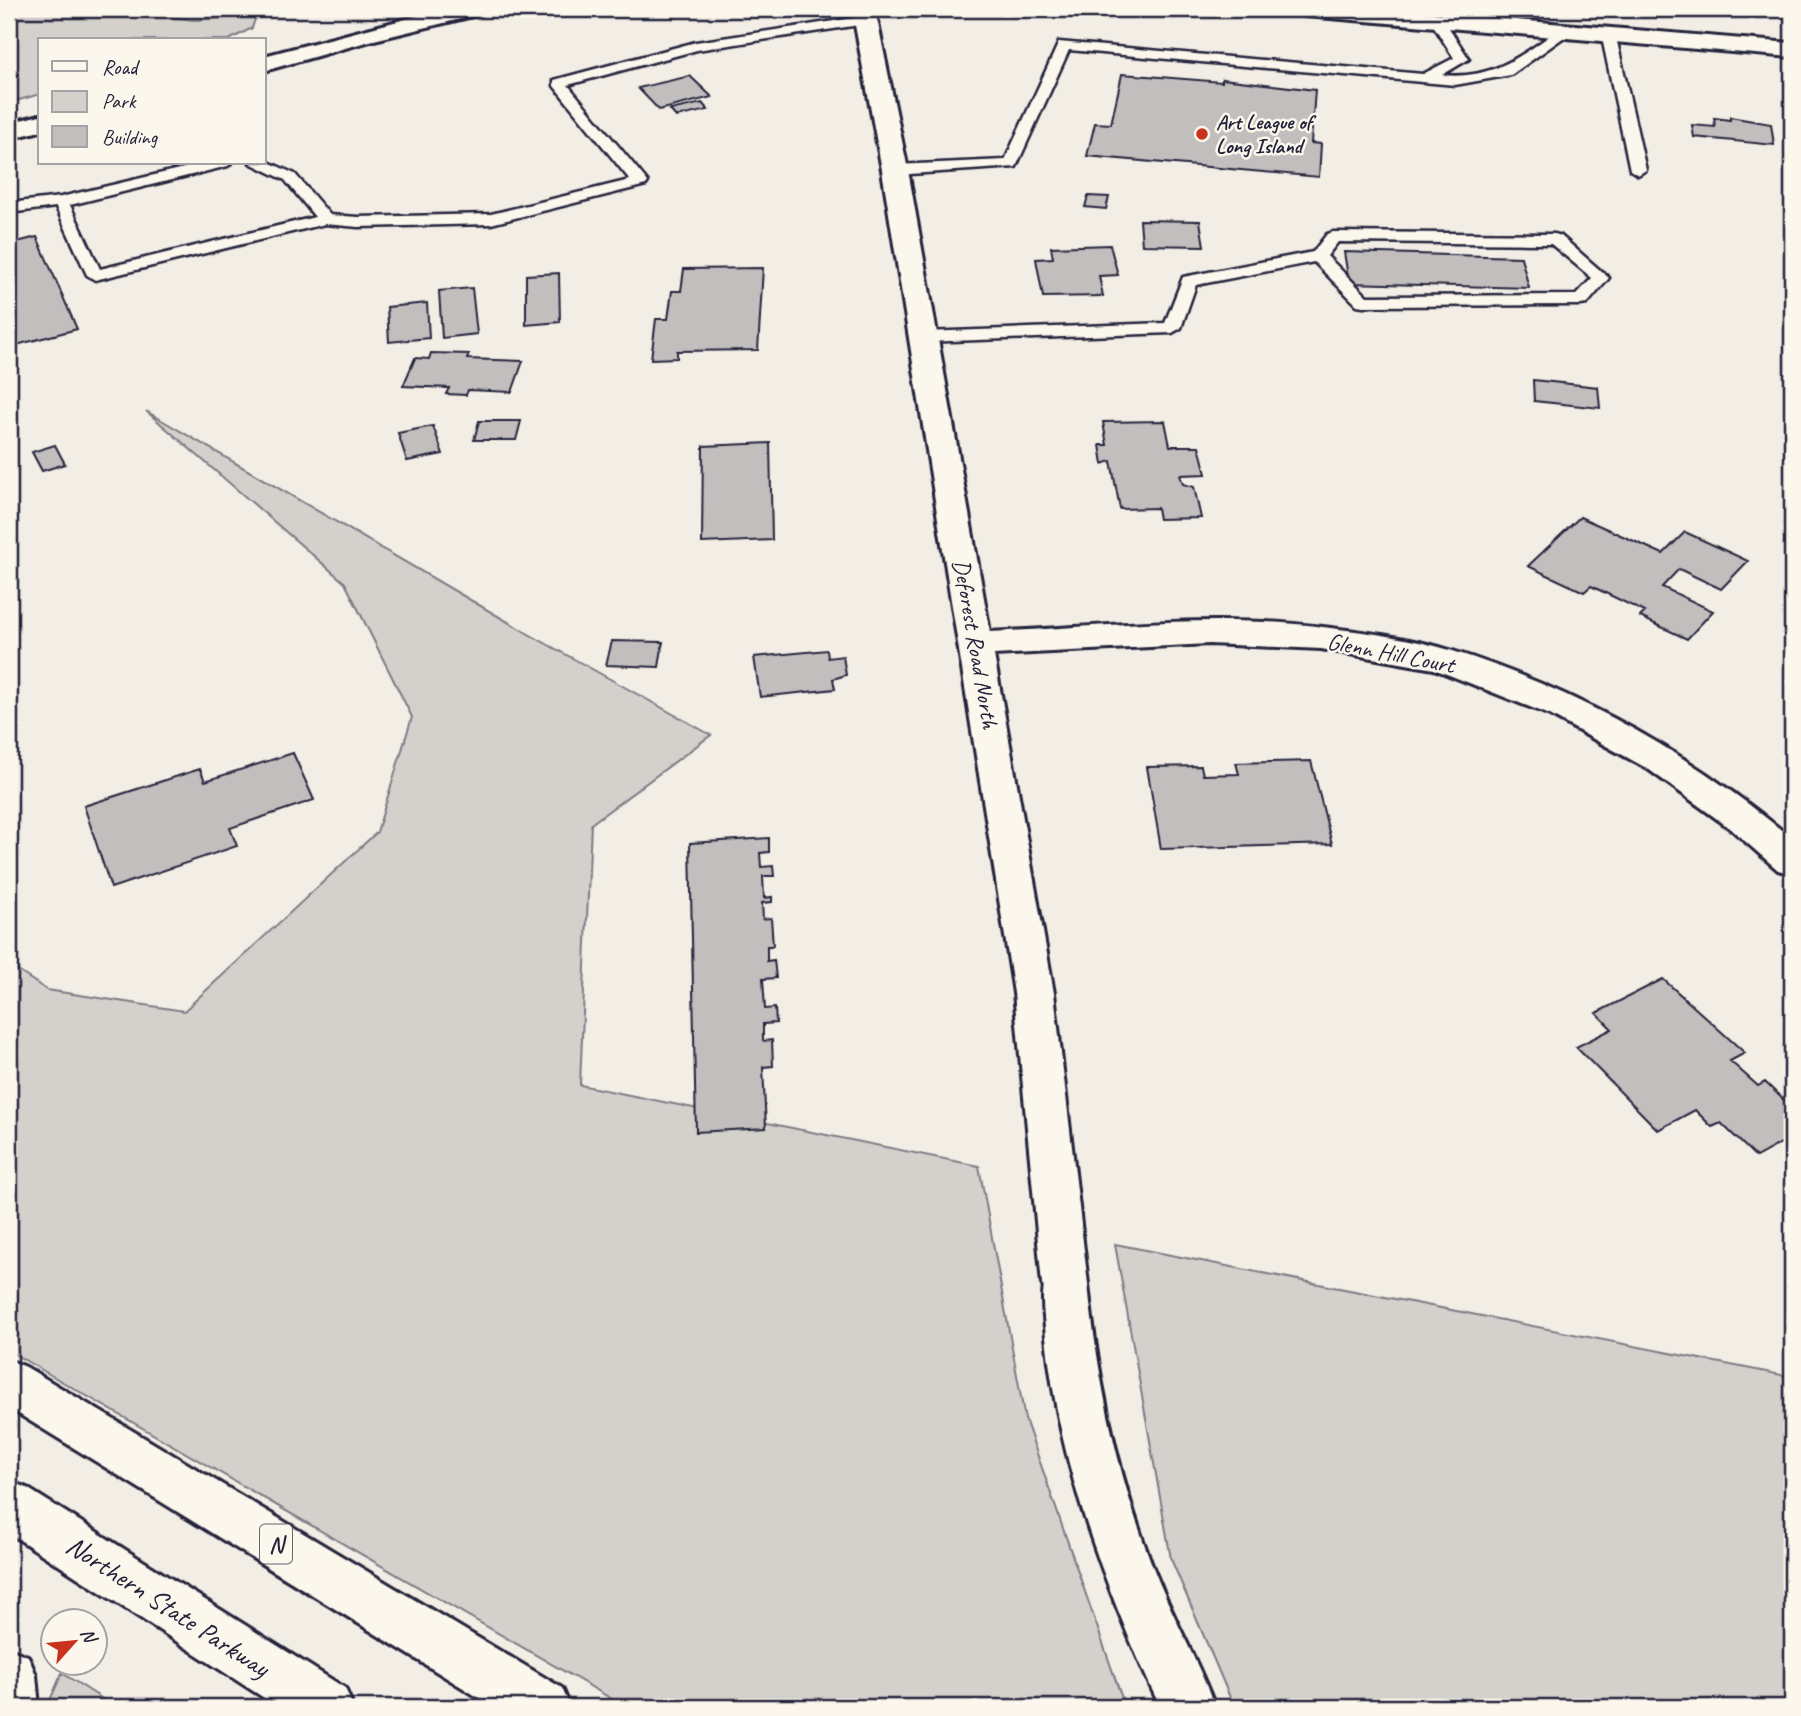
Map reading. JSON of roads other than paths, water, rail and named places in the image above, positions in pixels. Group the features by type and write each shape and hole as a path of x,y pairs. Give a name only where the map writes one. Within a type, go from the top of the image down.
{"main road":[{"path":"266,63 363,35 473,9"},
{"path":"1306,9 1792,50"},
{"path":"266,47 356,13"},
{"name":"Deforest Road North","path":"865,14 924,337 1034,993 1082,1416 1101,1486 1154,1635 1188,1707"},
{"path":"9,131 38,124"},
{"name":"Glenn Hill Court","path":"977,645 1209,633 1321,639 1441,659 1563,706 1661,761 1744,820 1792,860"},
{"name":"N","path":"9,1382 543,1707"},
{"name":"Northern State Parkway","path":"9,1505 326,1707"},
{"path":"9,1675 12,1707"}],"lane":[{"path":"61,202 95,275 325,219 358,222 491,219 640,182 559,83 696,46 865,14"},
{"path":"1426,78 1462,59 1437,20"},
{"path":"895,170 1011,164 1064,45 1455,81 1506,72 1567,30"},
{"path":"1608,33 1638,170"},
{"path":"9,208 61,202 219,164"},
{"path":"260,164 290,177 325,219"},
{"path":"924,337 1172,328 1189,281 1318,256 1334,237 1555,239 1601,278 1581,300 1363,301 1318,256"}],"place":[{"name":"Art League of Long Island","path":"1202,134"}]}
